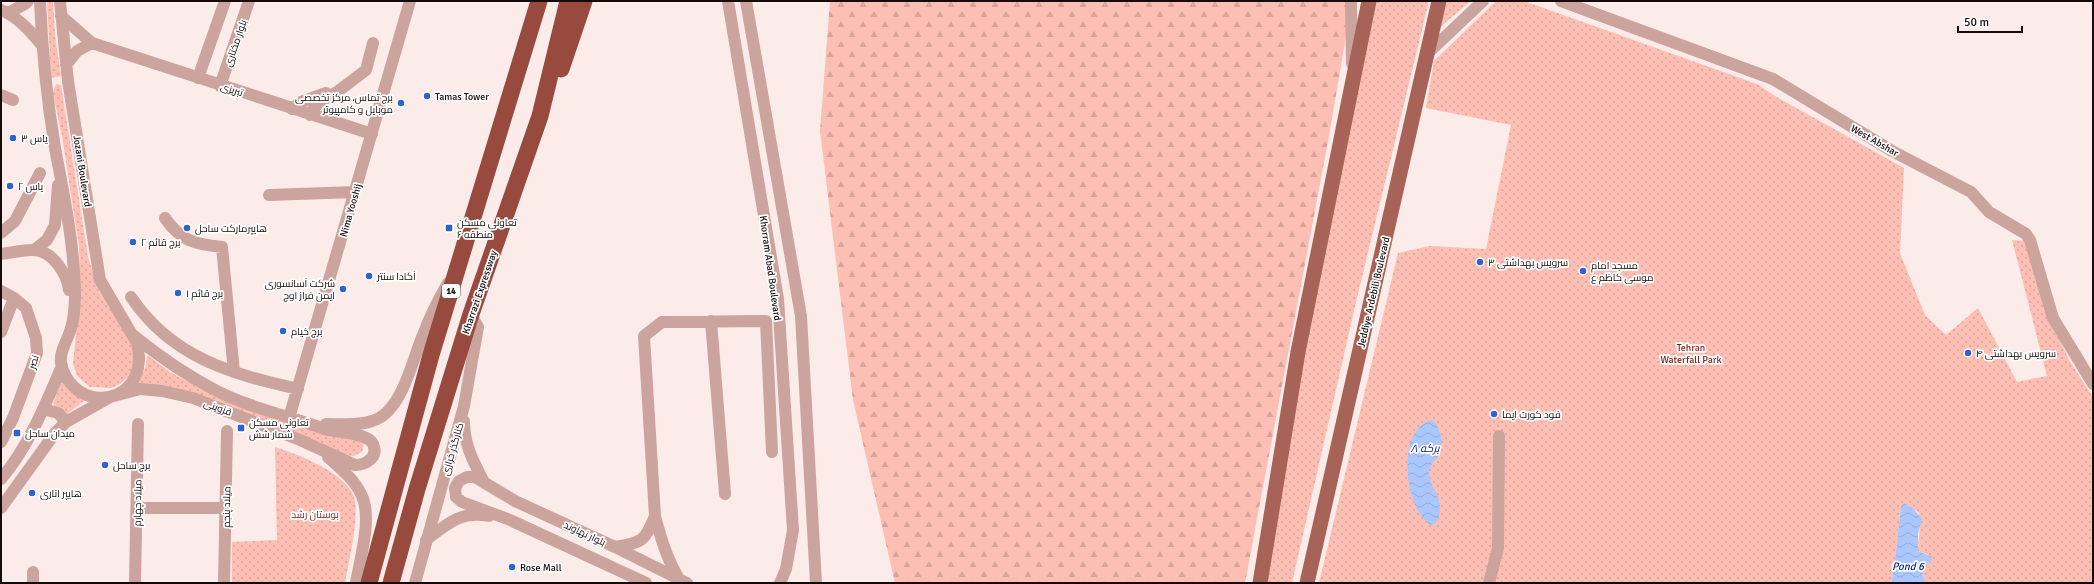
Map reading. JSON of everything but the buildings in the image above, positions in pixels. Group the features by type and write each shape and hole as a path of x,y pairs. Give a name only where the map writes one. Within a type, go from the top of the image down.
{"highway":[{"name":"14","path":"369,583 431,355 538,1"},
{"name":"Kharrazi Expressway","path":"391,583 417,489 471,314 540,116 568,1"},
{"path":"540,116 561,69 584,1"}],"main road":[{"path":"1365,1 1365,24"},
{"path":"1260,583 1298,352 1370,1"},
{"name":"Jeddiye Ardebili Boulevard","path":"1307,583 1439,1"}],"street":[{"path":"5,11 25,4 28,1"},
{"path":"40,1 41,44 70,235 75,281 73,313 69,333 61,355 62,366 66,378 74,388 91,396 110,397"},
{"name":"Jozani Boulevard","path":"60,1 68,81 100,280 132,333"},
{"path":"198,78 225,1"},
{"name":"بلوار مختاری","path":"220,86 250,1"},
{"name":"Nima Yooshij","path":"289,418 410,1"},
{"name":"Khorram Abad Boulevard","path":"728,1 776,292 779,320 793,530 786,569 780,583"},
{"name":"Khorram Abad Boulevard","path":"746,1 801,316 816,583"},
{"path":"1351,1 1353,79"},
{"path":"1427,54 1483,1"},
{"name":"West Abshar","path":"1561,1 1773,79 1892,151 1971,192 1989,212 2026,234 2030,240 2053,318 2093,384"},
{"path":"5,11 28,28 41,44"},
{"path":"61,16 92,43 77,51 66,65"},
{"name":"تبریزی","path":"92,43 220,86 372,134"},
{"path":"310,115 317,104 343,88 366,70 373,44"},
{"path":"47,83 57,79 68,81"},
{"path":"292,109 301,102 343,88"},
{"path":"1,95 13,100"},
{"path":"34,250 47,240 55,225 59,165"},
{"path":"1,233 15,221 40,173"},
{"path":"268,195 355,192"},
{"path":"164,218 184,239 202,245 222,247 234,372"},
{"path":"1,254 34,250 47,255 62,268 68,279 73,313"},
{"path":"308,423 349,424 373,421 391,408 404,388 416,350 434,307 461,259"},
{"name":"نصر","path":"1,291 14,298 26,308 36,338 37,353 13,418 1,442"},
{"path":"131,297 144,316 160,332 199,357 254,379 298,389"},
{"path":"1,332 14,298"},
{"name":"کنارگذر خرازی","path":"415,583 464,406 478,327 471,314"},
{"path":"683,581 671,566 662,545 655,516 644,336 662,322 779,320"},
{"path":"711,321 725,494"},
{"path":"766,321 772,452"},
{"path":"1,508 55,433 66,422 110,397 120,393 129,386 136,377 140,366 140,354 138,343 132,333"},
{"name":"قزوینی","path":"132,333 166,362 217,391 289,418 308,423"},
{"path":"1,479 19,455 43,409 62,366"},
{"name":"قزوینی","path":"110,397 140,389 181,395 256,422 300,440 321,451"},
{"path":"769,395 784,395"},
{"path":"464,406 464,437 472,459 484,482"},
{"path":"43,409 58,413 66,422"},
{"path":"308,423 332,431 365,436 369,439 374,448 372,458 361,465 349,463 321,451"},
{"name":"میلاد چهارم","path":"135,583 138,424"},
{"name":"میلاد پنجم","path":"224,583 228,431"},
{"path":"1489,583 1498,548 1500,436"},
{"path":"321,451 352,480 362,494 365,506 365,529 356,583"},
{"path":"484,482 474,477 467,477 459,481 455,488 456,497 462,502 510,520"},
{"name":"بلوار نهاوند","path":"484,482 515,501 615,547 683,581"},
{"path":"137,508 226,508"},
{"path":"426,540 453,519 480,514 510,520"},
{"path":"615,547 633,544 647,536 655,516"},
{"name":"بلوار نهاوند","path":"510,520 646,583"}],"green space":[{"path":"47,1 53,1 55,35 61,76 51,78"},
{"path":"830,1 1352,1 1329,136 1245,583 895,583 853,400 820,131"},
{"path":"1374,1 1429,1 1356,302 1292,583 1265,583 1286,441"},
{"path":"1447,1 1471,1 1439,28"},
{"name":"Tehran Waterfall Park","path":"1496,1 1524,1 1757,84 1775,96 1904,168 1900,253 1925,315 1946,335 1978,308 2017,382 2047,376 2012,240 2025,241 2043,303 2069,360 2093,397 2093,583 1927,583 1923,577 1922,568 1932,560 1929,555 1918,551 1920,527 1919,513 1908,505 1901,506 1891,583 1319,583 1398,253 1430,246 1486,249 1511,125 1426,108 1434,61"},
{"path":"56,84 61,85 88,257 99,291 130,340 135,353 134,366 128,377 120,384 111,388 90,387 77,376 73,364 80,293 79,246 62,136 53,93"},
{"path":"147,355 170,372 201,389 364,443 362,452 354,456 348,456 306,437 136,386 146,366"},
{"path":"62,379 72,392 86,399 66,415 53,404"},
{"name":"بوستان رشد","path":"275,447 322,466 344,482 351,491 355,501 356,511 353,542 345,583 232,583 232,542 277,540"}],"water":[{"name":"برکه ۸","path":"1432,420 1438,427 1441,436 1441,450 1429,470 1429,476 1439,500 1440,507 1436,523 1431,525 1422,516 1414,503 1410,487 1408,452 1413,437 1420,426"},
{"name":"Pond 6","path":"1904,503 1913,508 1922,519 1918,534 1918,551 1932,557 1932,560 1922,568 1923,577 1927,583 1891,583 1901,506"}],"place":[{"name":"Tamas Tower","path":"427,96"},
{"name":"برج تماس، مرکز تخصصی موبایل و کامپیوتر","path":"401,103"},
{"name":"یاس ۳","path":"13,138"},
{"name":"یاس ۲","path":"10,186"},
{"name":"هایپرمارکت ساحل","path":"187,228"},
{"name":"تعاونی مسکن منطقه ۶","path":"449,228"},
{"name":"برج قائم ۲","path":"133,242"},
{"name":"سرویس بهداشتی ۳","path":"1480,262"},
{"name":"مسجد امام موسی کاظم ع","path":"1583,271"},
{"name":"آکادا سنتر","path":"369,276"},
{"name":"شرکت آسانسوری ایمن فراز اوج","path":"343,289"},
{"name":"برج قائم ۱","path":"178,293"},
{"name":"برج خیام","path":"283,331"},
{"name":"سرویس بهداشتی ۴","path":"1968,353"},
{"name":"فود کورت ایما","path":"1494,414"},
{"name":"تعاونی مسکن شمار شش","path":"241,428"},
{"name":"میدان ساحل","path":"17,433"},
{"name":"برج ساحل","path":"105,465"},
{"name":"هايپر اناری","path":"32,493"},
{"name":"Rose Mall","path":"512,567"}]}
